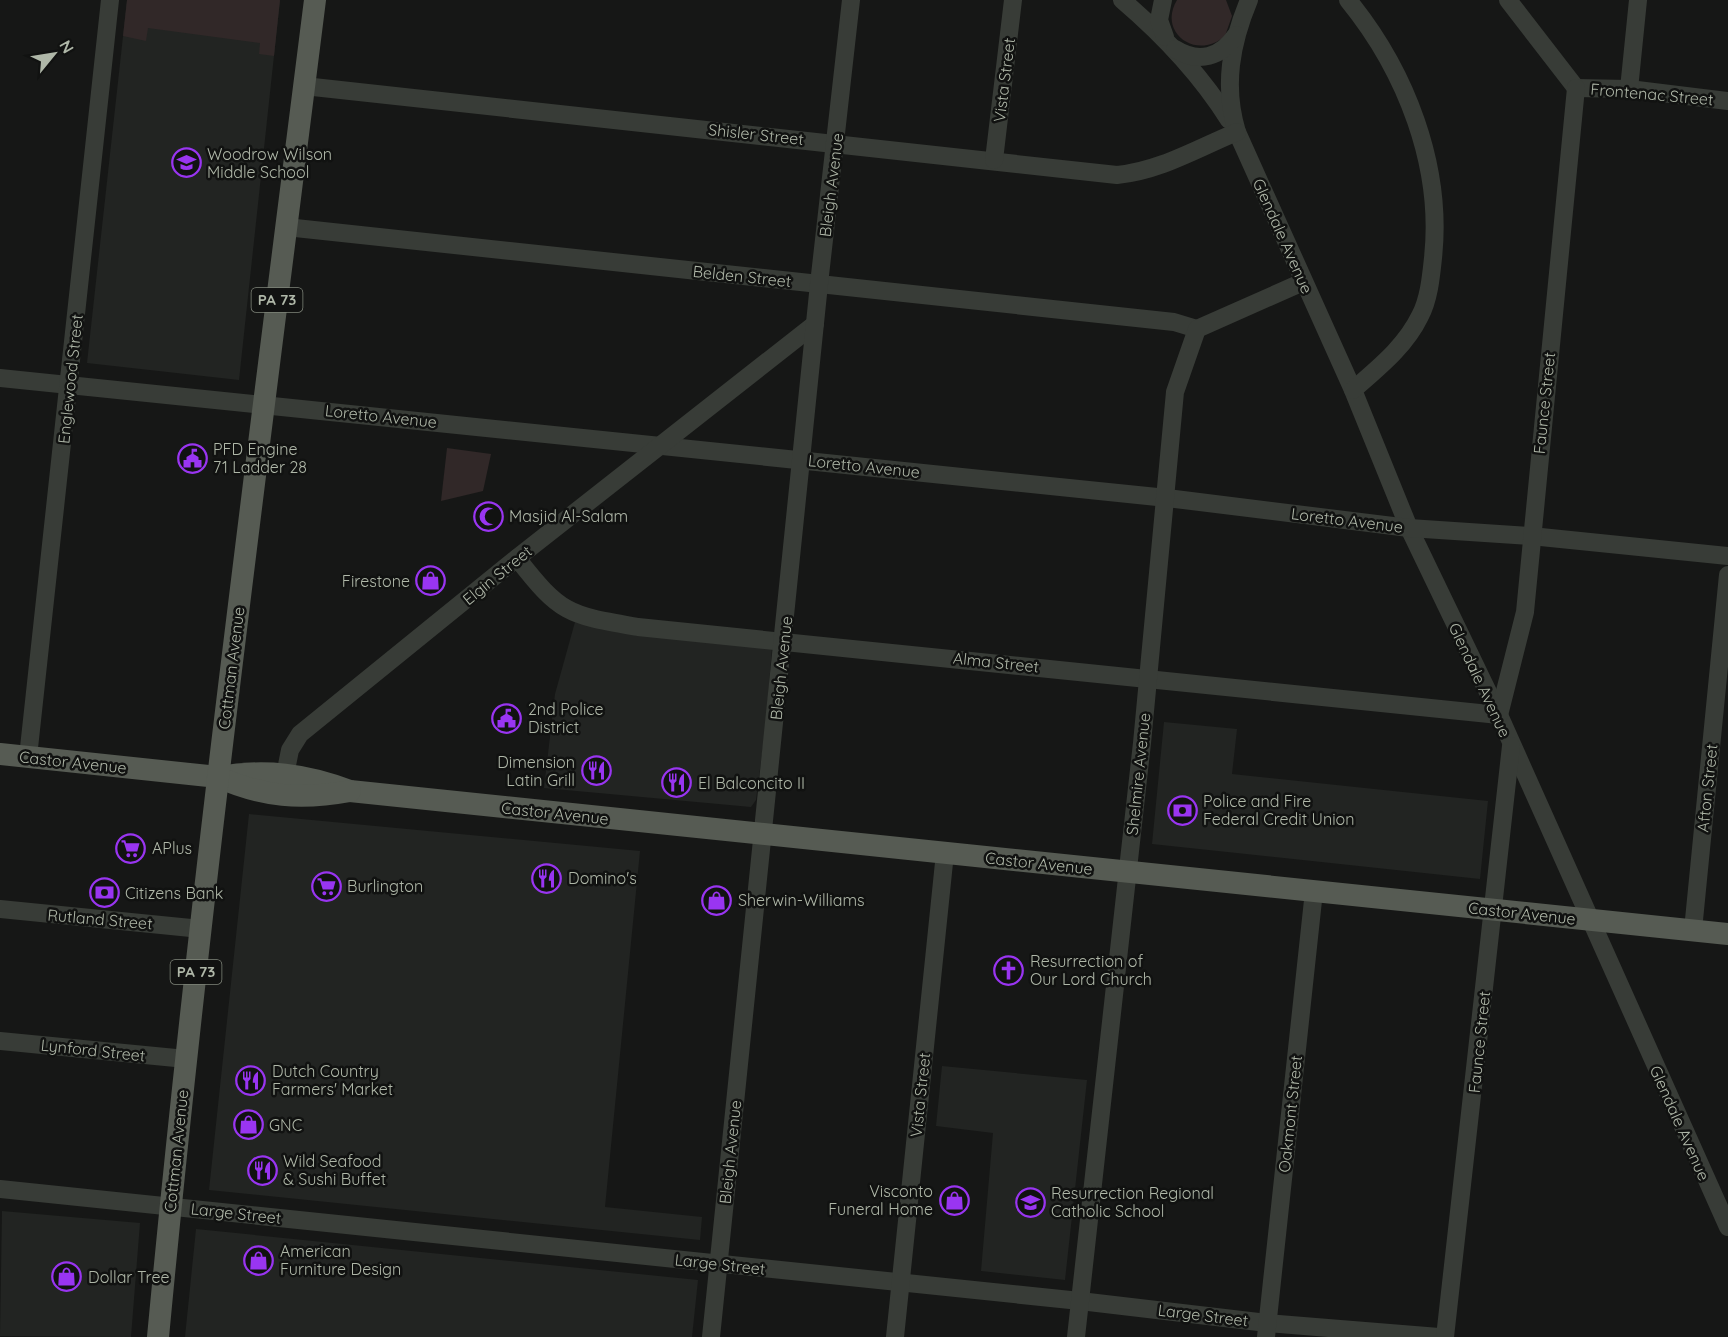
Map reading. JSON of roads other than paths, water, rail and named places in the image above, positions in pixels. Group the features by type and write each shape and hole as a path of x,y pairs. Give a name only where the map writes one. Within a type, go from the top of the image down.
{"main road":[{"name":"Cottman Avenue","path":"158,1337 218,777 315,0"},
{"name":"Castor Avenue","path":"0,754 218,777 251,772 316,778 350,791 1728,934"},
{"name":"Castor Avenue","path":"218,777 250,791 314,798 350,791"}],"street":[{"name":"Englewood Street","path":"28,757 110,0"},
{"path":"832,0 851,0"},
{"name":"Bleigh Avenue","path":"711,1337 819,284 851,0"},
{"name":"Vista Street","path":"994,160 1013,0"},
{"name":"Glendale Avenue","path":"1122,0 1169,43 1216,99 1237,132 1353,390 1409,528 1499,715 1589,921 1728,1227"},
{"path":"1163,0 1160,20 1169,43 1191,57 1208,57 1224,49 1238,28 1249,0"},
{"name":"Glendale Avenue","path":"1235,0 1238,28 1229,87 1237,132"},
{"path":"1347,0 1389,59 1409,99 1430,175 1437,226 1431,280 1421,316 1399,350 1353,390"},
{"path":"1509,0 1576,88"},
{"path":"1629,89 1638,0"},
{"name":"Shisler Street","path":"304,86 1118,175 1137,173 1237,132"},
{"name":"Frontenac Street","path":"1576,88 1629,89 1728,101"},
{"name":"Faunce Street","path":"1499,715 1525,612 1576,88"},
{"name":"Belden Street","path":"286,227 1174,322 1197,328"},
{"path":"1197,328 1303,282"},
{"name":"Elgin Street","path":"285,775 290,750 300,734 517,558 815,324"},
{"name":"Shelmire Avenue","path":"1076,1337 1167,498 1175,392 1197,328"},
{"name":"Loretto Avenue","path":"0,378 802,459 1167,498 1409,528 1531,536 1728,556"},
{"name":"Alma Street","path":"517,558 550,598 569,612 656,630 1499,715"},
{"name":"Afton Street","path":"1693,930 1728,575"},
{"name":"Faunce Street","path":"1445,1337 1511,746"},
{"name":"Vista Street","path":"895,1337 945,853"},
{"name":"Oakmont Street","path":"1267,1330 1314,891"},
{"name":"Rutland Street","path":"0,909 201,929"},
{"name":"Lynford Street","path":"0,1041 186,1059"},
{"name":"Large Street","path":"0,1189 1080,1301 1267,1330 1439,1337"}],"place":[{"name":"Woodrow Wilson Middle School","path":"186,163"},
{"name":"PFD Engine 71 Ladder 28","path":"192,458"},
{"name":"Masjid Al-Salam","path":"488,516"},
{"name":"Firestone","path":"431,581"},
{"name":"2nd Police District","path":"507,718"},
{"name":"Dimension Latin Grill","path":"596,771"},
{"name":"El Balconcito II","path":"677,783"},
{"name":"Police and Fire Federal Credit Union","path":"1182,810"},
{"name":"APlus","path":"131,848"},
{"name":"Domino's","path":"547,878"},
{"name":"Burlington","path":"326,886"},
{"name":"Citizens Bank","path":"104,893"},
{"name":"Sherwin-Williams","path":"717,900"},
{"name":"Resurrection of Our Lord Church","path":"1009,970"},
{"name":"Dutch Country Farmers' Market","path":"251,1080"},
{"name":"GNC","path":"248,1125"},
{"name":"Wild Seafood & Sushi Buffet","path":"262,1170"},
{"name":"Visconto Funeral Home","path":"954,1200"},
{"name":"Resurrection Regional Catholic School","path":"1030,1202"},
{"name":"American Furniture Design","path":"259,1260"},
{"name":"Dollar Tree","path":"67,1277"}]}
